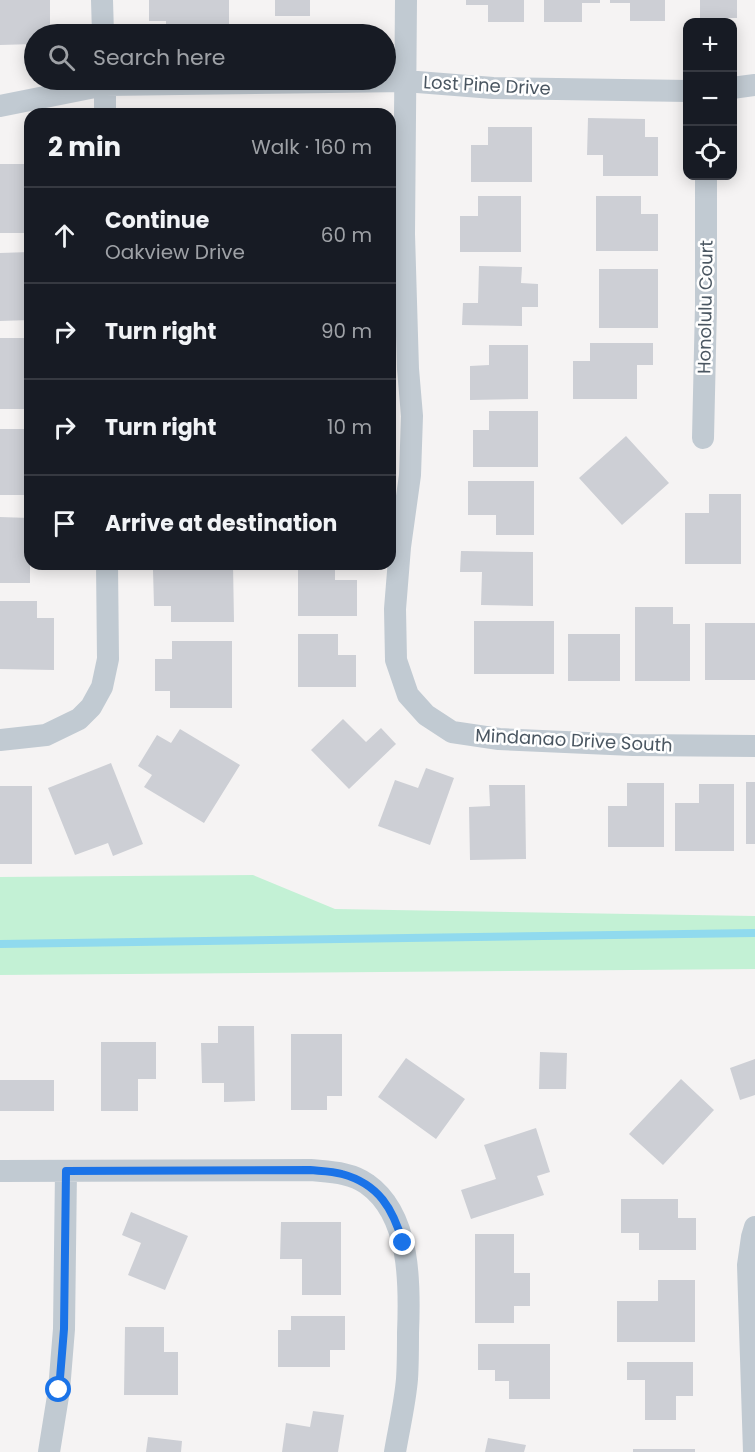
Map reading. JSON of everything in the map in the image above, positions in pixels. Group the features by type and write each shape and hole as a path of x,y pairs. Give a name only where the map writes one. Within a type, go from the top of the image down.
{"street":[{"path":"102,0 103,24"},
{"path":"405,81 406,0"},
{"name":"Lost Pine Drive","path":"396,81 494,88 683,91"},
{"name":"Mindanao Drive South","path":"405,81 404,234 408,369 412,416 410,474 400,547 395,609 396,660 408,695 426,715 452,732 499,739 755,746"},
{"path":"737,87 755,85"},
{"name":"Lost Pine Drive","path":"0,106 70,90"},
{"path":"105,90 105,108"},
{"name":"Honolulu Court","path":"703,438 706,180"},
{"path":"0,740 46,735 79,719 91,707 102,687 108,659 106,570"},
{"path":"0,1171 310,1170 342,1173 366,1183 387,1203 397,1224 403,1243 410,1291 407,1380 395,1452"},
{"path":"49,1452 59,1390 64,1329 66,1171"},
{"path":"754,1452 748,1264 755,1227"}],"green space":[{"path":"253,875 335,909 755,916 755,969 0,975 0,877"}],"building":[{"path":"0,0 50,0 50,24 24,24 24,44 0,45"},
{"path":"149,0 229,0 229,24 166,24 166,21 149,21"},
{"path":"275,0 310,0 310,16 275,16"},
{"path":"466,0 524,0 524,22 488,22 488,5 466,5"},
{"path":"544,0 600,0 600,3 582,3 582,22 544,22"},
{"path":"610,0 665,0 665,21 630,21 630,3 610,3"},
{"path":"700,0 737,0 737,18 700,18"},
{"path":"588,118 645,119 645,137 658,137 658,176 603,176 603,155 587,155"},
{"path":"488,127 532,127 532,182 471,182 471,145 488,145"},
{"path":"0,164 24,164 24,233 0,233"},
{"path":"478,196 521,196 521,252 460,252 460,216 478,216"},
{"path":"596,196 641,196 641,214 658,214 658,251 596,251"},
{"path":"24,252 24,320 0,321 0,253"},
{"path":"479,266 522,267 521,283 538,284 538,307 522,307 522,326 462,325 463,303 478,303"},
{"path":"599,269 658,269 658,328 599,328"},
{"path":"0,338 24,338 24,409 0,409"},
{"path":"590,343 653,343 653,365 637,365 637,399 573,399 573,361 590,361"},
{"path":"489,345 528,345 528,399 470,400 470,366 489,365"},
{"path":"489,411 538,411 538,467 473,467 473,430 489,430"},
{"path":"0,429 24,429 24,495 0,495"},
{"path":"626,436 669,483 622,525 579,478"},
{"path":"468,481 534,481 534,535 496,535 496,515 468,515"},
{"path":"709,494 741,494 741,564 685,564 685,513 709,513"},
{"path":"0,517 24,518 24,570 30,570 30,583 0,583"},
{"path":"461,551 533,552 533,606 481,605 482,572 460,572"},
{"path":"153,570 233,570 234,622 171,622 171,606 154,606"},
{"path":"298,570 335,570 335,580 357,580 357,616 298,616"},
{"path":"0,601 37,601 37,618 54,618 54,670 0,669"},
{"path":"635,607 673,607 673,624 690,624 690,681 635,681"},
{"path":"474,621 554,621 554,674 474,674"},
{"path":"705,623 755,623 755,680 705,680"},
{"path":"298,634 338,634 338,655 356,655 356,687 298,687"},
{"path":"568,634 620,634 620,681 568,681"},
{"path":"172,641 232,641 232,708 170,708 170,691 155,691 155,659 172,659"},
{"path":"343,719 366,742 381,728 396,744 349,789 311,750"},
{"path":"180,729 240,765 204,823 144,787 152,775 138,766 157,735 171,743"},
{"path":"111,763 143,844 113,856 108,843 75,855 48,788"},
{"path":"426,768 454,778 430,845 378,826 395,780 418,788"},
{"path":"746,782 755,782 755,844 746,844"},
{"path":"627,783 664,783 664,847 608,847 608,806 627,806"},
{"path":"699,784 734,784 734,851 675,851 675,803 699,803"},
{"path":"489,785 525,785 526,859 470,860 469,807 490,806"},
{"path":"0,786 32,786 32,864 0,864"},
{"path":"218,1026 254,1026 255,1101 224,1102 224,1083 202,1083 201,1043 218,1043"},
{"path":"291,1034 342,1034 342,1096 327,1096 327,1110 291,1110"},
{"path":"101,1042 156,1042 156,1079 138,1079 138,1111 101,1111"},
{"path":"540,1052 567,1053 566,1089 539,1089"},
{"path":"406,1058 465,1099 436,1139 378,1097"},
{"path":"755,1059 755,1095 740,1100 730,1068"},
{"path":"681,1079 714,1110 663,1165 629,1134"},
{"path":"0,1080 54,1080 54,1111 0,1111"},
{"path":"536,1128 550,1172 537,1176 544,1195 471,1219 461,1190 496,1179 484,1145"},
{"path":"621,1199 678,1199 678,1218 696,1218 696,1250 639,1250 639,1233 621,1233"},
{"path":"131,1212 188,1236 165,1290 128,1275 141,1243 122,1235"},
{"path":"281,1222 341,1222 341,1295 302,1295 302,1259 280,1259"},
{"path":"475,1234 514,1234 514,1273 530,1273 530,1306 514,1306 514,1323 475,1323"},
{"path":"658,1280 695,1280 695,1342 617,1342 617,1301 658,1301"},
{"path":"291,1316 345,1316 345,1350 330,1350 330,1367 278,1367 278,1330 291,1330"},
{"path":"125,1327 164,1327 164,1352 178,1352 178,1395 124,1395"},
{"path":"478,1344 550,1344 550,1399 509,1399 509,1381 495,1381 495,1370 478,1370"},
{"path":"627,1362 693,1362 693,1396 676,1396 676,1420 645,1420 645,1380 627,1380"},
{"path":"313,1411 344,1415 338,1452 282,1452 286,1423 310,1427"},
{"path":"148,1437 182,1441 181,1452 146,1452"},
{"path":"488,1438 526,1445 524,1452 485,1452"},
{"path":"633,1449 695,1449 695,1452 633,1452"}],"waterway":[{"path":"0,944 755,933"}],"route":[{"path":"59,1390 64,1329 66,1171 310,1170 342,1173 366,1183 387,1203 403,1243"}]}
